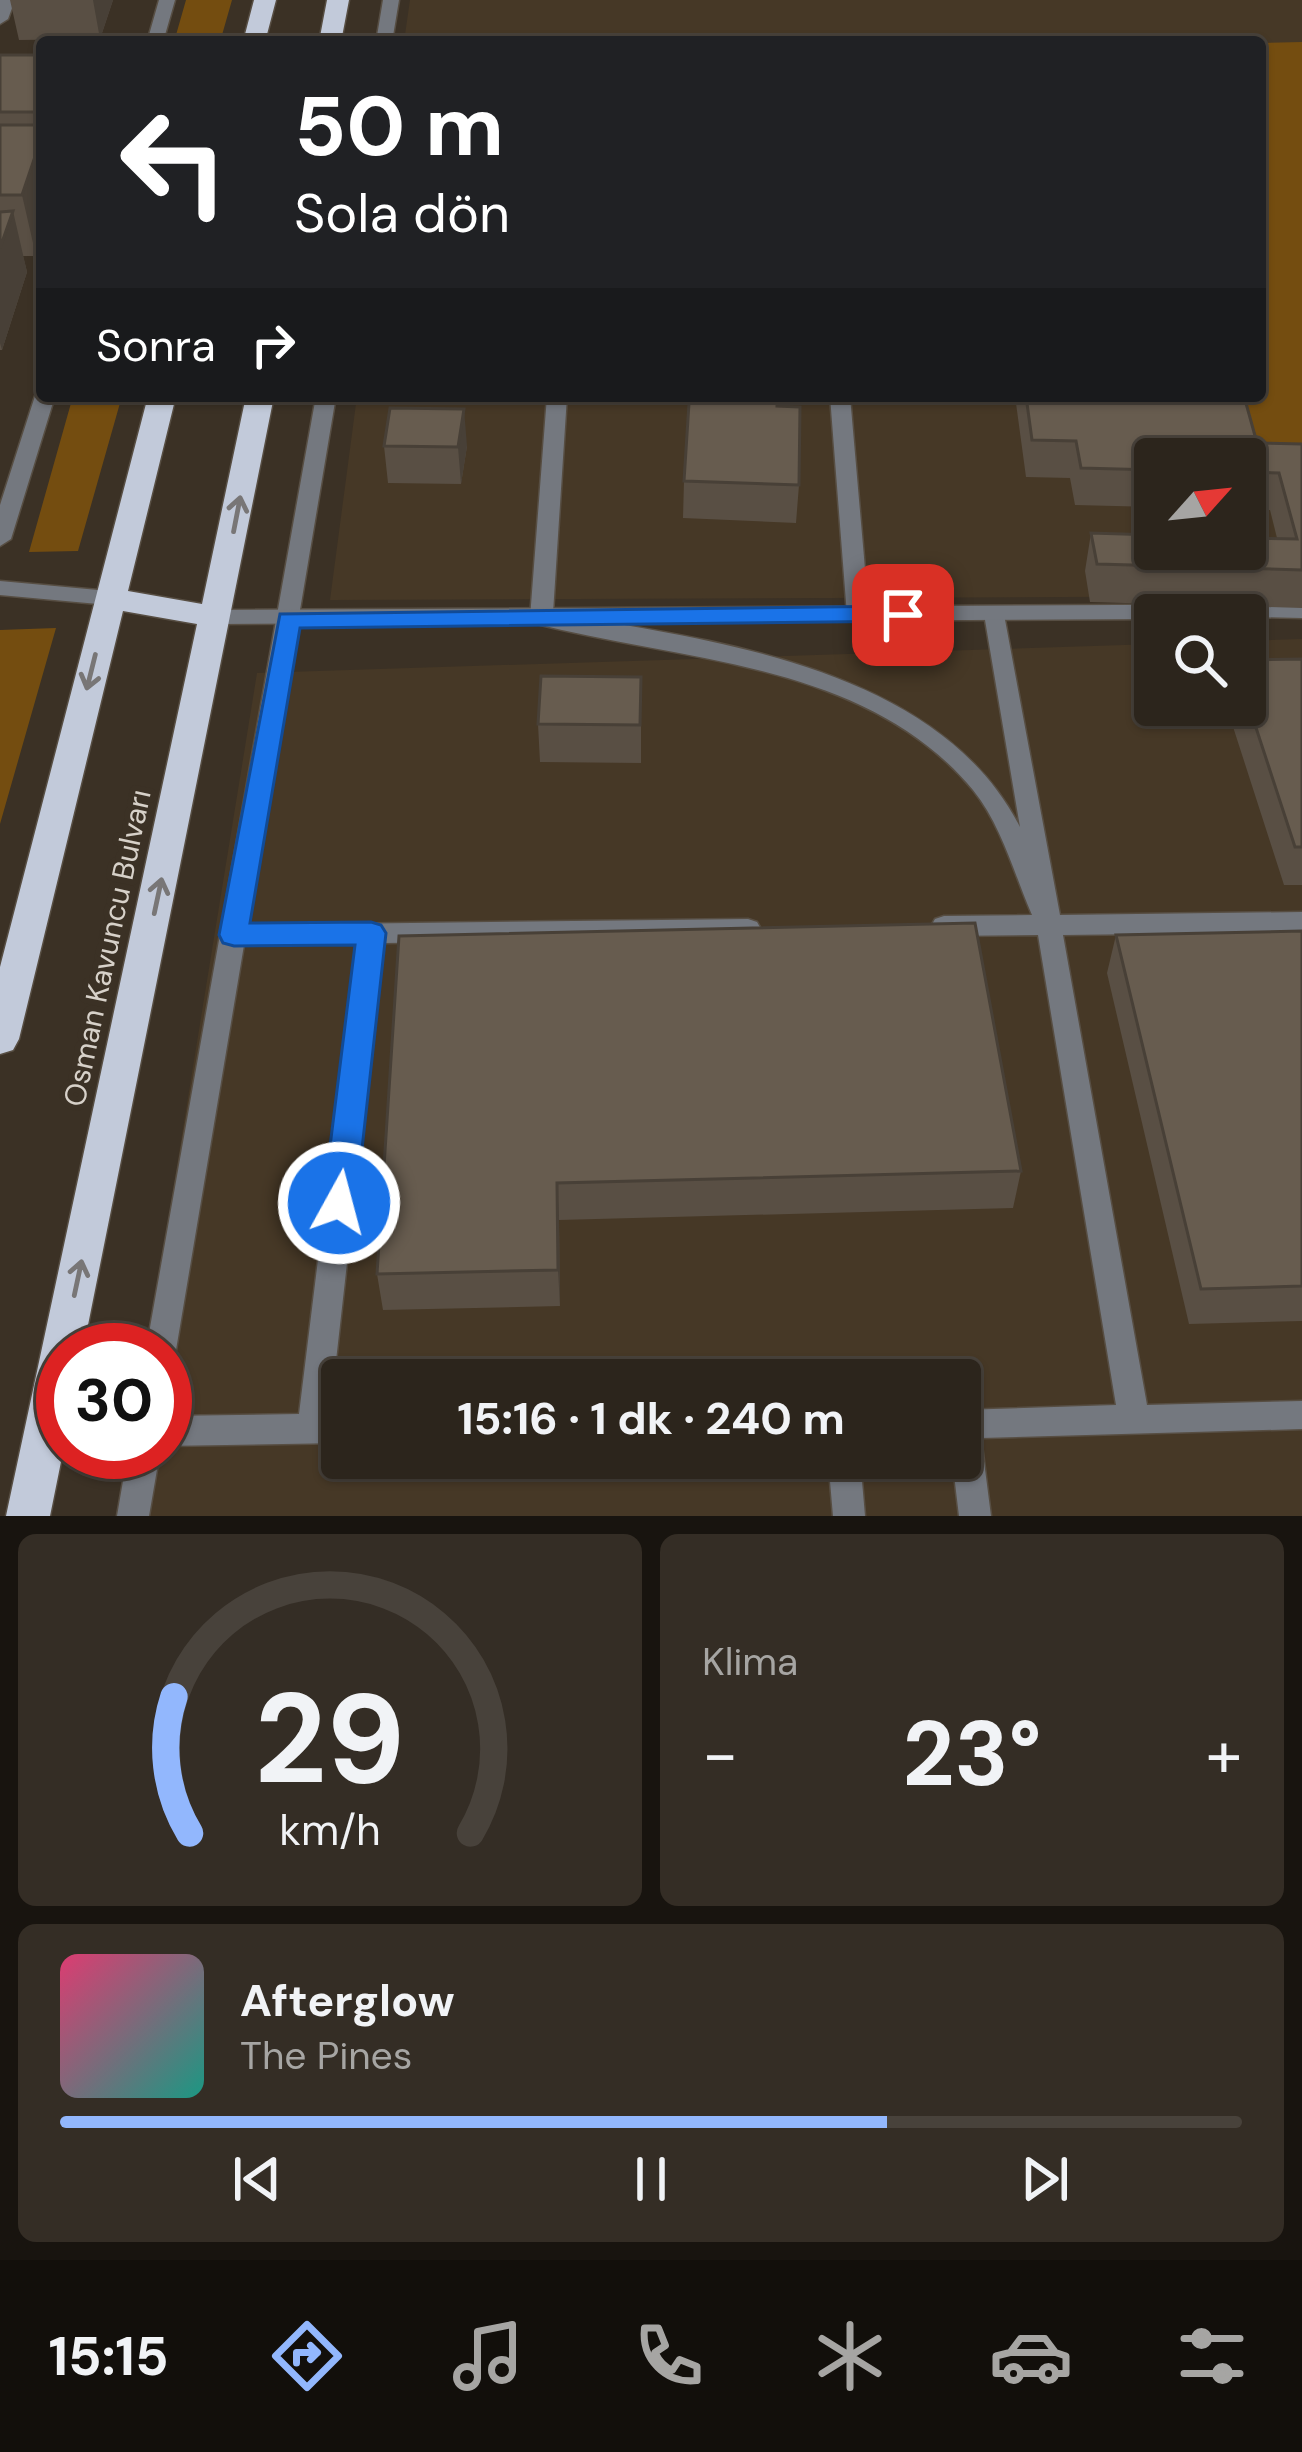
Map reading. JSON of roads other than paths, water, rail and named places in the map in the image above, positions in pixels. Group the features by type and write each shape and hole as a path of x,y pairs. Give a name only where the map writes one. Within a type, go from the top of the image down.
{"highway":[{"path":"256,36 265,0"},
{"path":"331,36 338,0"},
{"path":"0,1039 160,402"},
{"name":"Osman Kavuncu Bulvarı","path":"28,1516 259,402"},
{"path":"110,598 216,617"}],"street":[{"path":"0,19 7,0"},
{"path":"157,36 167,0"},
{"path":"386,36 392,0"},
{"path":"0,539 43,402"},
{"path":"166,1323 325,402"},
{"path":"541,618 557,402"},
{"path":"840,402 858,615"},
{"path":"0,588 110,598"},
{"path":"216,617 1302,611"},
{"path":"995,614 1134,1417"},
{"path":"541,618 693,649 806,680 878,707 924,732 965,765 997,807 1048,925"},
{"path":"908,927 1302,922"},
{"path":"234,935 768,928"},
{"path":"334,1359 371,933"},
{"path":"981,1423 1302,1414"},
{"path":"192,1431 321,1428"},
{"path":"133,1516 139,1479"},
{"path":"846,1479 849,1516"},
{"path":"970,1479 975,1516"}]}
